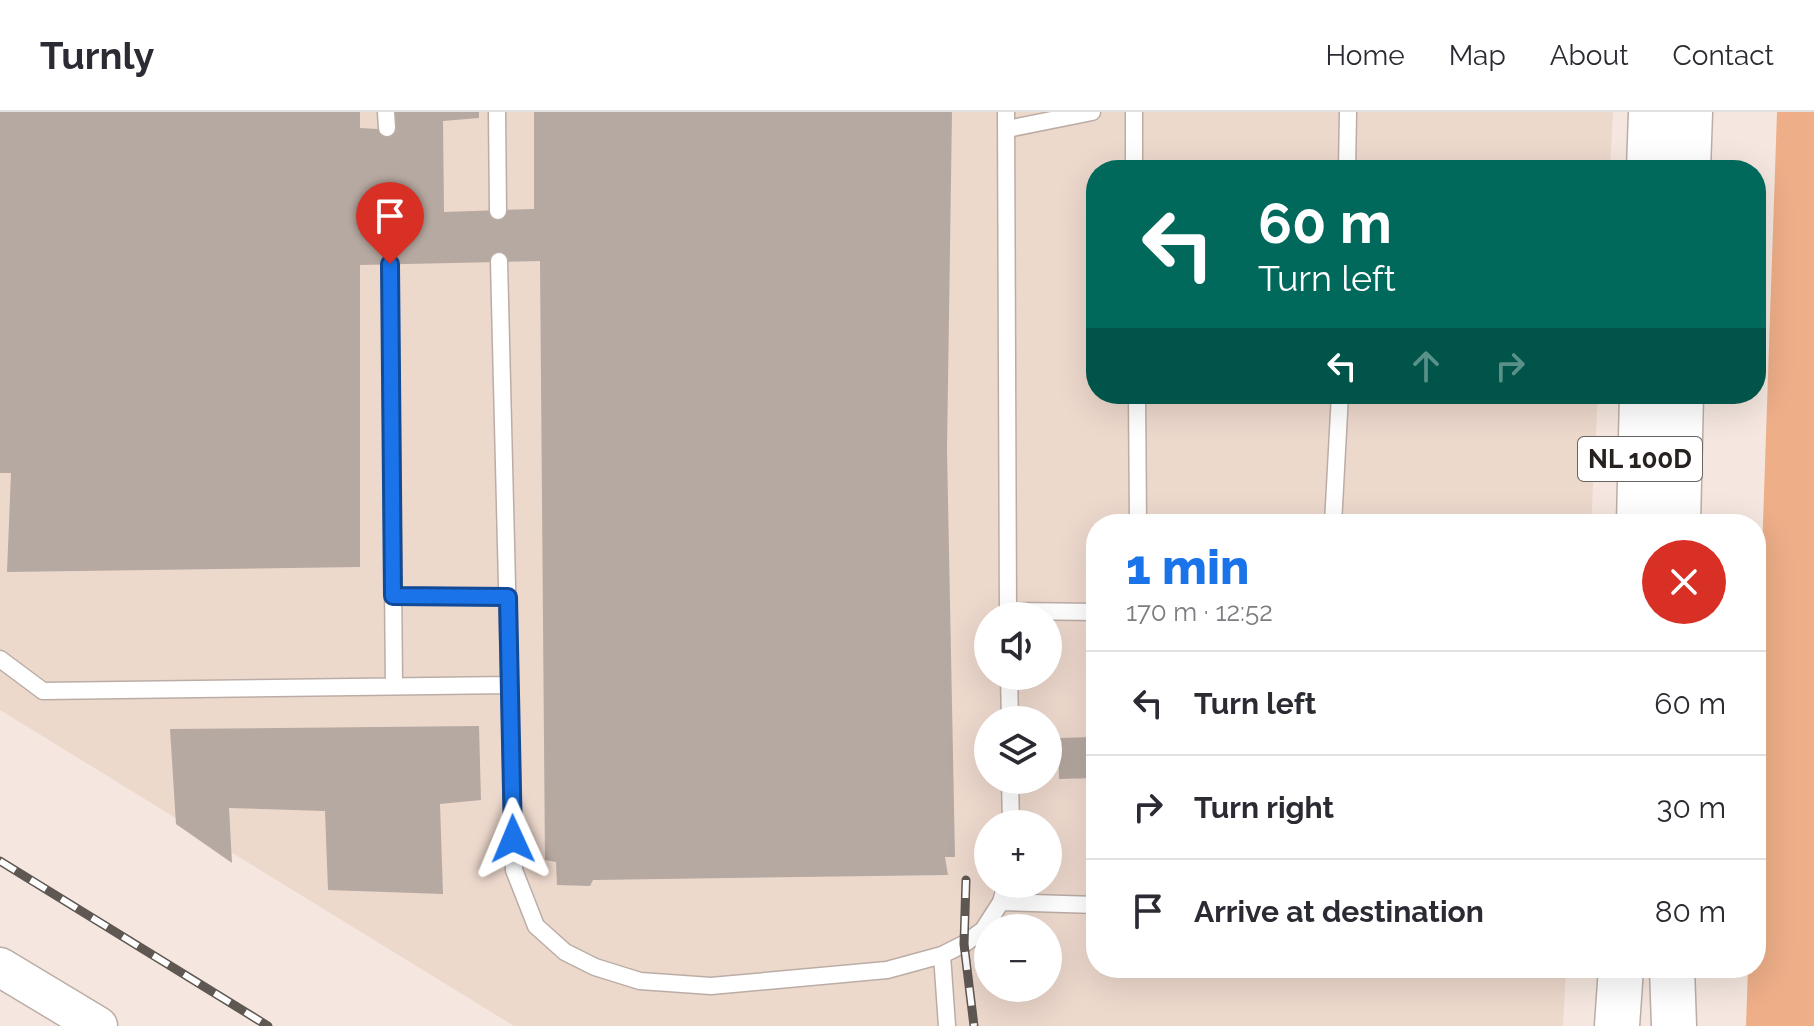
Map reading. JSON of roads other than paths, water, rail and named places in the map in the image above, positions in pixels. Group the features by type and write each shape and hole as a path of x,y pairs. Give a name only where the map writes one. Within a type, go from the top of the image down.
{"highway":[{"path":"1649,160 1651,112"},
{"path":"1688,160 1690,112"},
{"name":"NL 100D","path":"1639,514 1642,404"},
{"name":"NL 100D","path":"1678,514 1681,404"},
{"path":"1617,1026 1620,978"},
{"path":"1672,978 1674,1026"}],"street":[{"path":"0,967 98,1026"}],"lane":[{"path":"497,112 498,211"},
{"path":"1006,112 1008,602"},
{"path":"1007,129 1092,112"},
{"path":"1134,112 1134,160"},
{"path":"1347,160 1348,112"},
{"path":"499,261 514,870 536,926 565,952 595,967 640,981 711,986 887,970 942,955 983,930 1002,898"},
{"path":"390,264 394,685"},
{"path":"1137,404 1138,514"},
{"path":"1334,514 1339,404"},
{"path":"393,596 508,597"},
{"path":"1062,613 1086,612"},
{"path":"0,659 43,691 510,685"},
{"path":"1001,902 1086,905"},
{"path":"942,955 947,1026"}],"railway":[{"path":"0,861 268,1026"},
{"path":"966,880 964,944 974,1026"}]}
